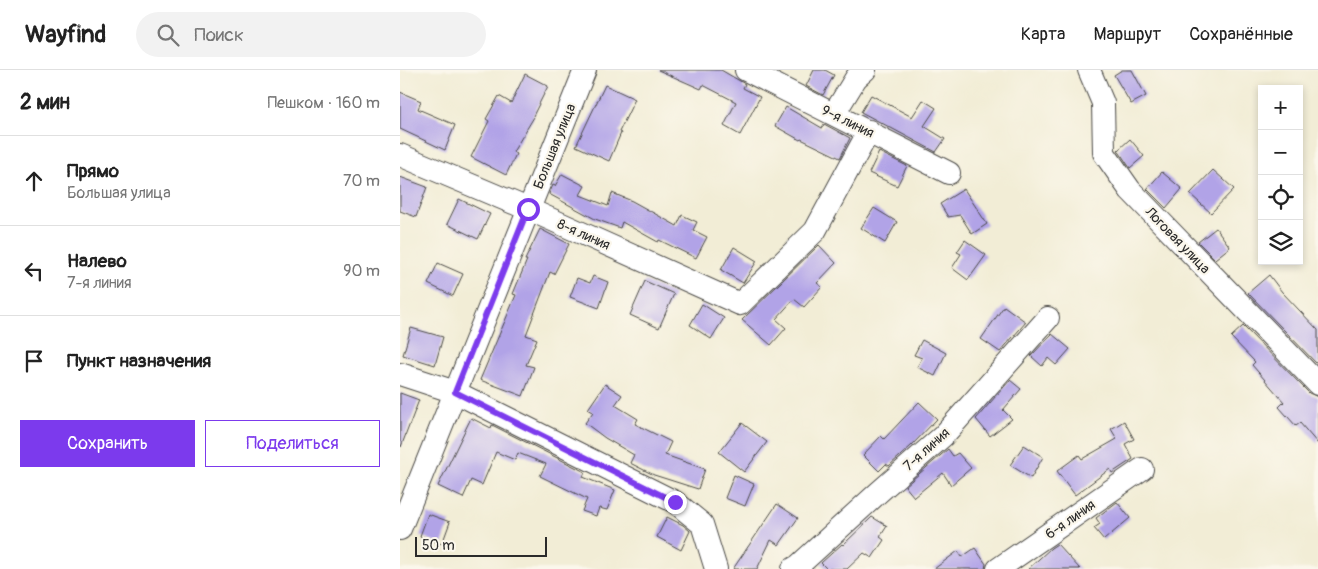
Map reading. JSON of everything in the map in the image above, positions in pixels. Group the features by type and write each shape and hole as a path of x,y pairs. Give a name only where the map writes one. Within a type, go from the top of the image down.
{"street":[{"name":"Большая улица","path":"400,529 585,70"},
{"name":"9-я линия","path":"746,70 949,172"},
{"path":"834,114 856,78 865,70"},
{"name":"Логовая улица","path":"1089,70 1103,103 1104,153 1130,190 1318,384"},
{"name":"8-я линия","path":"400,155 528,209 740,304 815,231 868,132"},
{"name":"7-я линия","path":"793,569 943,436 1048,318"},
{"path":"400,374 455,392 675,502 702,524 716,569"},
{"name":"6-я линия","path":"998,569 1142,469"}],"building":[{"path":"658,70 721,70 745,84 743,88 760,97 740,135 724,126 736,102 703,85 701,89"},
{"path":"814,70 825,70 834,75 823,95 806,86"},
{"path":"1122,70 1132,70 1146,96 1131,104 1114,75"},
{"path":"525,74 548,86 534,117 513,152 516,154 506,175 471,157 489,121 486,119 499,96 511,103"},
{"path":"605,85 635,99 619,132 621,133 609,161 576,146"},
{"path":"400,92 421,101 418,109 455,125 445,150 400,129"},
{"path":"871,95 912,117 923,100 936,108 924,126 945,139 936,152 861,112"},
{"path":"786,107 822,128 824,124 850,138 840,158 800,140 775,126"},
{"path":"1130,139 1144,156 1130,168 1118,150"},
{"path":"879,152 907,166 897,186 869,173"},
{"path":"1213,170 1234,189 1211,213 1190,194"},
{"path":"1162,172 1182,189 1166,208 1147,189"},
{"path":"562,174 585,186 580,195 608,206 612,193 632,201 677,226 682,215 697,222 693,230 707,237 696,258 659,240 658,242 622,222 620,228 595,219 549,194 553,185 555,186"},
{"path":"400,177 427,187 416,217 400,211"},
{"path":"964,189 987,224 972,234 960,215 948,217 940,204"},
{"path":"459,199 490,214 478,239 447,224"},
{"path":"874,208 897,222 885,243 861,228"},
{"path":"1216,228 1230,247 1215,259 1198,242"},
{"path":"540,229 569,244 554,274 550,272 526,335 537,339 526,365 534,367 523,396 480,380 516,295 513,294 527,260 525,260"},
{"path":"965,240 986,255 968,280 952,268 961,254 957,252"},
{"path":"819,245 836,263 817,283 822,287 804,307 794,299 776,319 786,328 771,345 742,320"},
{"path":"734,247 757,261 743,283 721,270"},
{"path":"438,263 463,274 453,296 428,284"},
{"path":"1269,275 1282,292 1318,330 1318,365 1248,293"},
{"path":"593,276 608,282 599,308 570,297 577,278 590,283"},
{"path":"645,281 674,294 659,328 630,315"},
{"path":"702,304 724,318 711,339 690,325"},
{"path":"1004,306 1026,322 1000,352 981,339"},
{"path":"1243,326 1309,393 1318,397 1318,444 1300,423 1296,426 1279,407 1284,402 1252,365 1255,362 1231,337"},
{"path":"411,328 443,337 435,365 403,355"},
{"path":"1052,334 1070,349 1056,365 1048,358 1042,366 1031,356"},
{"path":"922,340 946,353 935,376 917,367 922,358 914,355"},
{"path":"1010,380 1021,389 1003,410 1012,419 990,436 976,419"},
{"path":"605,384 622,395 615,405 638,419 635,424 671,442 665,455 705,469 698,489 654,475 630,463 634,455 605,438 585,423 593,412 588,409"},
{"path":"400,393 419,400 401,447 400,446"},
{"path":"919,402 937,419 889,466 886,464 879,471 863,455 881,436 884,439"},
{"path":"471,418 491,428 492,425 585,472 583,477 615,490 607,510 599,508 596,516 582,511 587,499 540,476 546,464 518,453 515,460 496,452 482,485 471,480 463,498 438,486"},
{"path":"1124,421 1134,439 1125,444 1133,459 1112,473 1110,469 1075,495 1057,471 1079,455 1082,459 1117,439 1111,429"},
{"path":"742,423 767,442 744,472 719,452"},
{"path":"1024,445 1043,457 1031,478 1010,465"},
{"path":"948,449 953,456 958,453 971,468 951,485 943,473 914,497 905,486"},
{"path":"734,475 754,484 745,506 725,498"},
{"path":"1117,502 1130,518 1104,540 1094,528 1100,524 1096,518"},
{"path":"777,504 798,518 779,545 771,540 757,569 733,569"},
{"path":"428,514 450,522 442,544 420,536"},
{"path":"667,517 690,531 681,550 657,537"},
{"path":"872,517 887,526 880,537 884,540 872,558 864,553 847,569 827,569 821,563"},
{"path":"1057,544 1080,569 1028,569 1051,548"},
{"path":"975,548 986,564 985,569 934,569 958,551 962,557"}],"route":[{"path":"528,209 455,392 675,502"}]}
